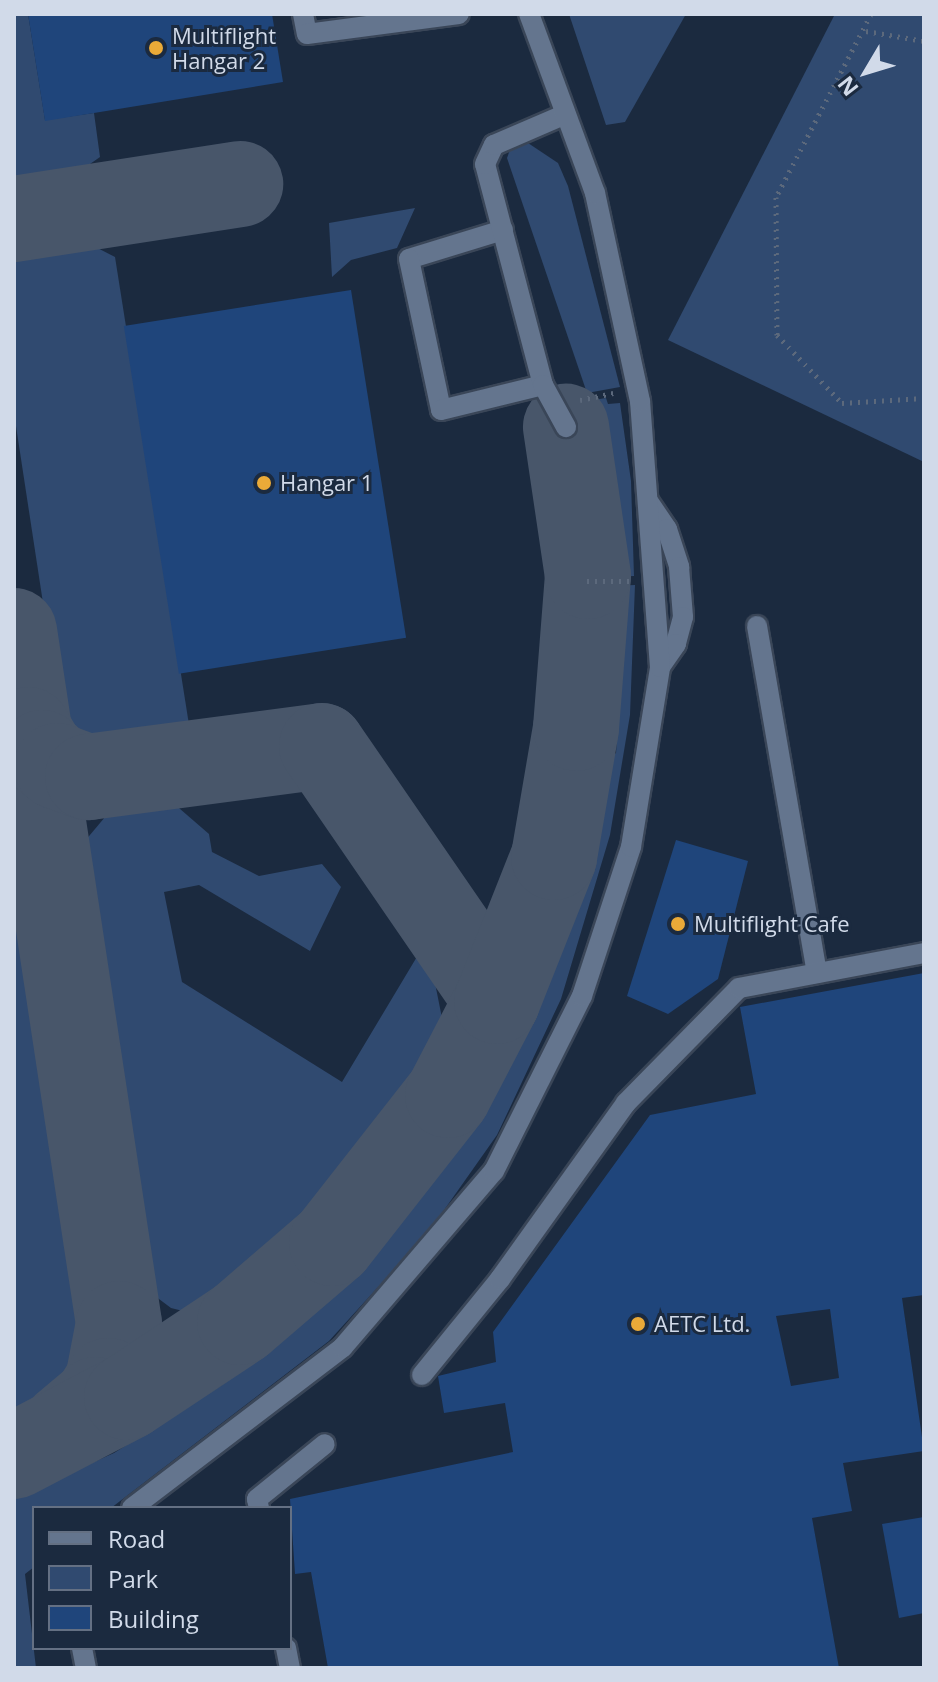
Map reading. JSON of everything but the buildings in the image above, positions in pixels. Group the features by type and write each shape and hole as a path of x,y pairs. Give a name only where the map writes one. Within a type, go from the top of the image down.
{"lane":[{"path":"303,14 307,34 459,14"},
{"path":"135,1506 343,1347 494,1171 587,981 631,847 660,667 638,392 595,193 529,14"},
{"path":"566,114 494,145 485,164 543,385 566,427"},
{"path":"503,230 409,259 441,410 543,385"},
{"path":"648,501 667,529 679,567 683,617 676,644 660,667"},
{"path":"757,626 817,973"},
{"path":"422,1375 646,1082 739,988 924,953"},
{"path":"259,1506 257,1499 325,1444"}],"path":[{"path":"871,14 866,31 776,197 777,335 842,403 924,398"},
{"path":"866,31 924,41"},
{"path":"555,405 638,392"},
{"path":"587,581 654,582"}],"green space":[{"path":"14,14 28,14 45,120 94,113 100,157 60,185 14,190"},
{"path":"569,14 686,14 625,122 606,125"},
{"path":"835,14 924,14 924,462 668,340"},
{"path":"525,141 558,163 568,186 620,387 587,393 507,158 511,147"},
{"path":"415,208 397,248 351,260 332,277 329,223"},
{"path":"53,235 76,237 115,257 190,731 155,749 121,754 88,740 63,715 54,675 14,413 14,256"},
{"path":"606,398 608,404 620,403 631,481 634,576 610,577 604,489 587,401"},
{"path":"635,585 630,715 610,835 561,999 497,1135 430,1230 329,1341 114,1506 32,1506 32,1569 25,1574 36,1668 14,1668 14,1498 114,1453 222,1385 308,1315 392,1226 491,1079 522,1023 520,1014 533,1004 551,957 600,766 616,753 620,699 611,669 611,586"},
{"path":"172,802 209,834 212,852 259,876 322,864 341,887 310,951 199,885 164,892 182,982 342,1082 418,955 434,978 443,1023 382,1120 299,1221 195,1314 171,1308 151,1293 79,848 116,804"},
{"path":"14,842 90,1338 71,1383 14,1414"}],"taxiway":[{"path":"14,219 240,184"},
{"path":"14,1456 127,1397 240,1322 332,1243 448,1095 497,1001 554,857 576,728 588,576 566,427"},
{"path":"14,631 119,1324 108,1381 96,1400 64,1427"},
{"path":"28,730 42,753 57,766 88,777 322,746 497,1001"}],"place":[{"name":"Multiflight Hangar 2","path":"156,48"},
{"name":"Hangar 1","path":"264,483"},
{"name":"Multiflight Cafe","path":"678,924"},
{"name":"AETC Ltd.","path":"638,1324"}]}
